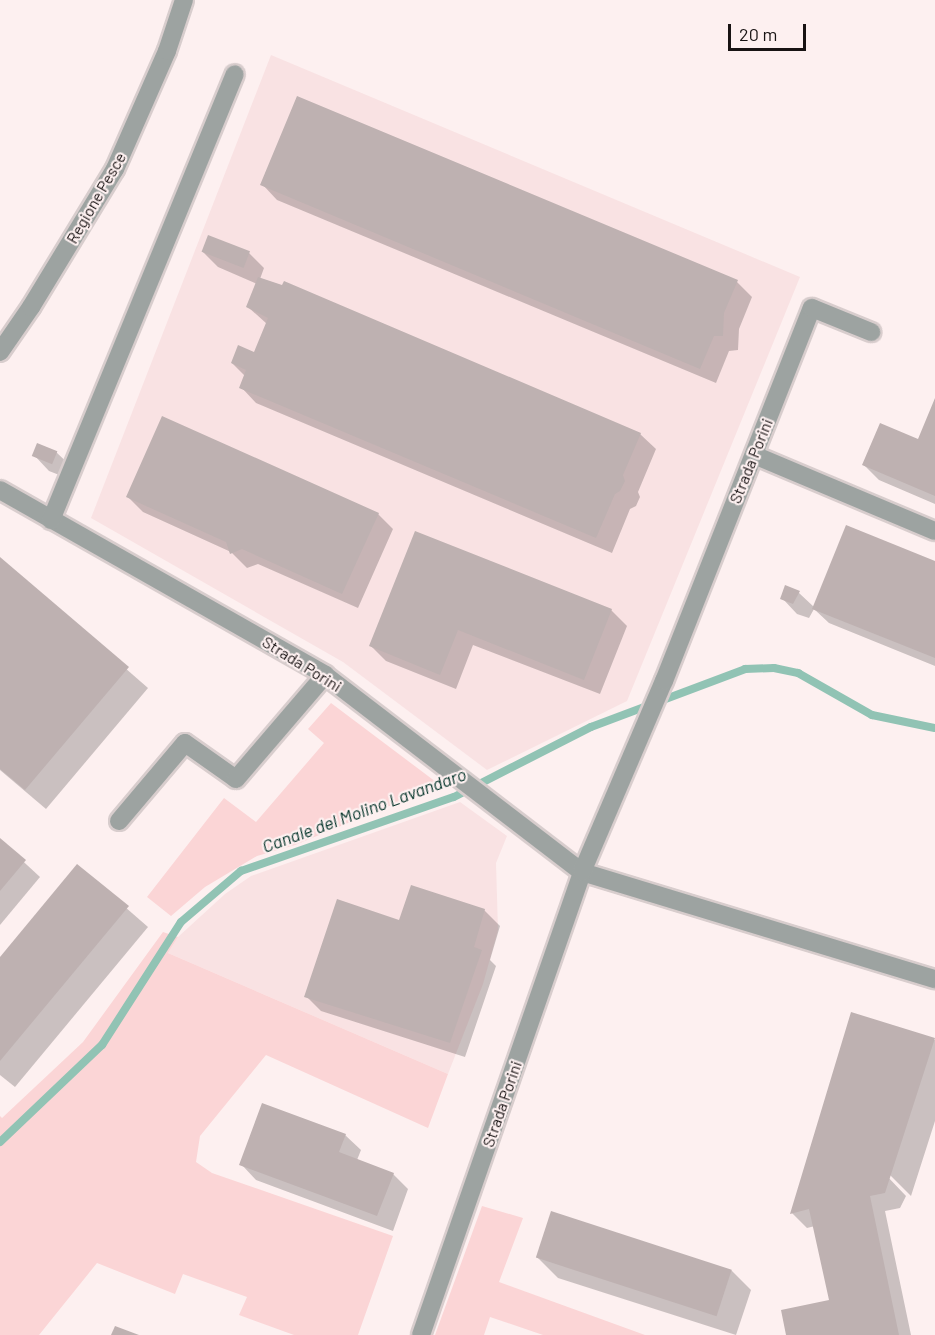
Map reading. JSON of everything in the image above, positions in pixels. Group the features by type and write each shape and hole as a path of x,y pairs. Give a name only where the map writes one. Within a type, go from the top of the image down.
{"street":[{"name":"Regione Pesce","path":"0,352 115,169 167,51 184,0"},
{"path":"51,520 235,74"},
{"name":"Strada Porini","path":"421,1335 582,872 640,732 664,681 812,308 871,332"},
{"path":"754,455 935,531"},
{"name":"Strada Porini","path":"0,490 325,675 582,872 935,980"},
{"path":"118,821 185,742 236,778 325,675"}],"shaded area":[{"path":"271,55 800,277 627,701 487,770 343,662 91,518"},
{"path":"331,703 440,785 295,845 257,856 205,887 171,916 147,897 224,798 256,822 324,743 308,729"},
{"path":"460,802 507,836 496,863 498,930 483,984 448,1074 168,953 178,937 225,894 251,876"},
{"path":"163,932 178,937 168,953 448,1074 428,1128 266,1055 200,1136 196,1162 212,1173 393,1236 358,1335 294,1335 239,1315 247,1297 183,1274 175,1294 97,1263 39,1335 0,1335 0,1116 2,1118 83,1042"},
{"path":"482,1206 523,1218 499,1282 645,1335 543,1335 490,1317 484,1335 435,1335"}],"building":[{"path":"297,96 738,280 724,313 723,336 714,336 700,369 260,185"},
{"path":"208,235 250,251 244,268 202,252"},
{"path":"258,277 282,285 284,281 641,433 623,475 625,481 620,491 615,494 596,538 239,388 246,370 231,363 238,345 254,352 268,318 246,307"},
{"path":"935,398 935,496 862,465 880,423 918,439"},
{"path":"162,416 379,513 342,594 242,549 230,554 226,542 126,497"},
{"path":"37,443 57,451 52,464 32,456"},
{"path":"846,525 935,561 935,658 812,609"},
{"path":"415,531 612,609 584,680 458,630 440,675 369,646"},
{"path":"0,557 129,667 25,790 0,769"},
{"path":"785,585 800,591 793,604 780,599"},
{"path":"0,838 26,860 0,891"},
{"path":"77,864 129,906 0,1061 0,957"},
{"path":"411,885 485,909 474,947 482,950 450,1043 304,997 337,899 399,920"},
{"path":"851,1012 935,1038 885,1193 870,1196 899,1335 786,1335 781,1310 829,1300 809,1209 790,1214"},
{"path":"262,1103 346,1134 339,1152 394,1173 377,1216 239,1165"},
{"path":"551,1211 732,1270 717,1316 536,1258"},
{"path":"115,1326 139,1335 111,1335"}],"waterway":[{"name":"Canale del Molino Lavandaro","path":"0,1142 102,1045 181,922 241,871 454,797 591,727 745,669 774,668 798,673 872,715 935,728"}]}
